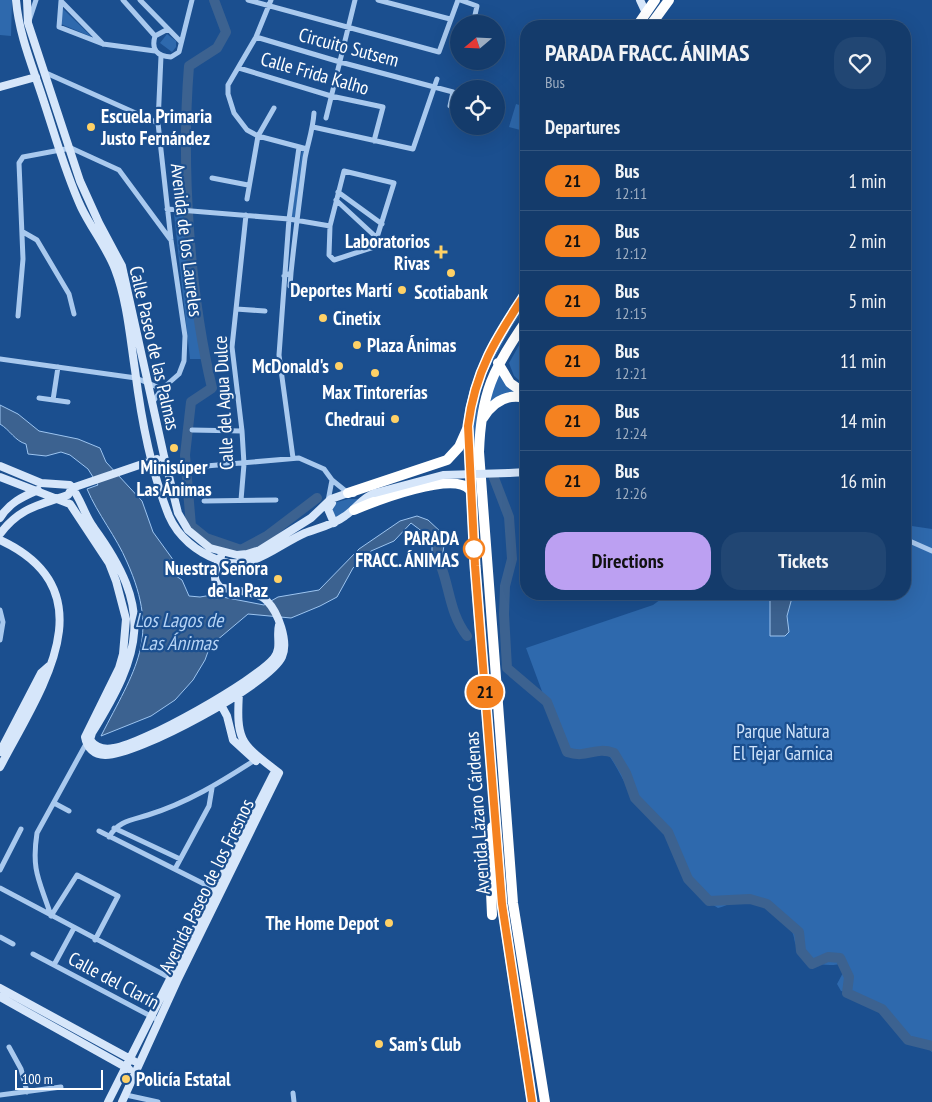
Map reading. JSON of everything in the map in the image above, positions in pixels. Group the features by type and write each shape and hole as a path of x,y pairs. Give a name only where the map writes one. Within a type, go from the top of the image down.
{"highway":[{"path":"641,20 655,0"},
{"path":"654,20 669,0"},
{"name":"Avenida Lázaro Cárdenas","path":"520,302 494,341 480,372 470,406 468,426 470,490 502,904 532,1102"},
{"name":"Avenida Lázaro Cárdenas","path":"520,330 498,363 487,392 480,423 480,452 513,902 545,1102"},
{"path":"498,363 510,383 520,391"},
{"path":"480,423 490,408 497,402 520,396"},
{"path":"348,493 447,460 459,447 468,426"},
{"path":"414,471 420,488"},
{"path":"354,510 420,488 452,482 465,485 470,490"},
{"path":"492,915 489,846 494,808"},
{"path":"508,942 524,997 540,1102"}],"street":[{"name":"Calle Paseo de las Palmas","path":"16,0 18,25 60,150 67,177 94,233 115,269 128,322 136,378 152,461 170,518 195,549 219,561 251,562 303,534 334,523 354,510 363,495"},
{"name":"Calle Paseo de las Palmas","path":"26,0 28,23 90,204 122,266 136,320 151,403 178,513 188,530 199,540 223,552 237,555 260,550 311,518 328,501 348,493 363,495 376,493 443,475 520,472"},
{"path":"18,25 28,23 36,0"},
{"path":"123,0 155,36"},
{"path":"103,44 61,1 59,27 103,44 155,51 161,56 171,57 179,52 192,0"},
{"path":"248,0 439,52 450,19 378,0"},
{"path":"271,0 256,36 228,84 228,94 240,121 247,130 258,136 307,149"},
{"path":"326,118 356,0"},
{"path":"452,15 459,0 477,6 475,15"},
{"path":"640,0 646,13"},
{"path":"133,10 141,1 181,42"},
{"path":"155,51 153,43 155,36 168,29"},
{"name":"Circuito Sutsem","path":"256,36 340,62 450,91"},
{"name":"Avenida de los Laureles","path":"151,403 162,389 179,374 184,361 185,336 167,209 158,123 161,56"},
{"name":"Calle Frida Kalho","path":"239,68 331,96 382,107 374,141"},
{"path":"3,86 36,77 38,71 158,123"},
{"path":"313,127 413,149 437,79"},
{"path":"247,199 248,184 258,136 274,108"},
{"path":"290,286 296,220 314,113"},
{"path":"293,458 279,355 289,219 299,147"},
{"path":"18,316 23,259 20,160 23,158 70,148 119,170 171,240"},
{"path":"344,171 394,183 374,247 334,260 329,255 330,226 336,200 344,171"},
{"path":"212,178 248,184"},
{"path":"338,192 382,224"},
{"path":"336,200 377,238"},
{"path":"167,209 289,219 330,226"},
{"name":"Calle del Agua Dulce","path":"241,500 244,464 242,431 232,361 246,215"},
{"path":"23,232 36,240 69,294 74,314"},
{"path":"284,276 291,273"},
{"path":"236,309 265,311"},
{"path":"0,359 136,378 162,389"},
{"path":"52,400 58,367"},
{"path":"39,398 68,402"},
{"path":"192,430 242,431"},
{"path":"0,534 7,524 25,510 68,495 72,488 164,456"},
{"path":"206,466 293,458 318,465 348,493"},
{"path":"0,466 41,483 54,485"},
{"path":"0,477 70,504 109,563 116,581 126,619 126,637 119,668 87,731 88,740 94,752 104,755 126,752 165,736 221,705 272,669 282,659 285,637 268,601 220,586 216,583 214,577 223,552"},
{"path":"328,501 332,480"},
{"path":"0,518 6,509 17,499 36,490 61,483 72,488 94,528 117,560 131,600 134,618 134,637 126,672 37,833 35,847 36,876 51,916"},
{"path":"334,523 328,512 329,504 363,495"},
{"path":"204,501 276,500"},
{"path":"0,540 15,547 38,566 54,590 61,622 59,641 49,666 48,675 0,767"},
{"path":"911,542 932,552"},
{"path":"0,610 3,622 0,640"},
{"path":"88,740 104,749 124,746 161,730 218,697 267,665 275,656 279,646 278,623"},
{"path":"0,752 41,673 49,666"},
{"path":"239,693 238,729 240,737 276,774"},
{"path":"221,705 227,716 233,740 255,760 276,774"},
{"path":"109,837 114,828 120,824 156,813 212,788 255,760"},
{"name":"Avenida Paseo de los Fresnos","path":"108,1102 151,1016 174,980 276,774"},
{"path":"175,869 209,806 212,788"},
{"path":"54,803 69,811"},
{"path":"0,870 20,828"},
{"path":"114,828 180,859"},
{"path":"99,831 218,891"},
{"path":"51,916 77,875 118,896 95,940"},
{"path":"0,888 95,940 174,980"},
{"name":"Calle del Clarín","path":"54,965 74,928"},
{"path":"0,937 13,944"},
{"name":"Calle del Clarín","path":"33,954 160,1021"},
{"name":"Avenida Paseo de los Fresnos","path":"124,1098 160,1021 174,980"},
{"path":"0,988 140,1064"},
{"path":"0,997 136,1072"},
{"path":"9,1046 21,1069 27,1092"},
{"path":"0,1095 61,1087"},
{"path":"293,1093 294,1102"},
{"path":"124,1098 158,1102"}],"green space":[{"path":"0,0 12,0 11,36 0,35"},
{"path":"62,8 92,37 61,24"},
{"path":"167,34 176,41 176,47 172,52 160,43"},
{"path":"516,104 520,105 520,130 509,127"},
{"path":"302,150 305,150 295,219 291,218"},
{"path":"174,214 187,216 202,359 190,359"},
{"path":"520,309 520,315 488,370 480,394 476,426 477,474 470,474 470,425 483,368"},
{"path":"520,344 520,381 514,376 509,363"},
{"path":"500,374 520,394 487,408 490,392"},
{"path":"348,499 360,499 340,518 334,516 331,512 334,503"},
{"name":"Parque Natura El Tejar Garnica","path":"911,526 932,529 932,1052 920,1042 905,1039 890,1024 874,1002 841,991 837,984 845,969 844,963 829,965 809,959 799,950 793,933 785,922 769,906 757,900 748,899 718,908 708,901 692,883 663,831 635,798 607,753 592,755 574,753 557,732 526,648 653,605 660,600 911,600"}],"water":[{"name":"Los Lagos de Las Ánimas","path":"0,405 18,414 39,431 78,439 100,448 106,462 142,501 153,532 174,561 173,574 182,580 189,596 212,595 264,605 278,597 319,590 359,549 400,521 417,516 428,520 442,533 444,545 441,566 432,559 432,539 411,523 394,541 371,551 353,568 337,597 291,618 248,614 210,646 205,660 193,680 175,700 151,716 101,736 133,672 140,652 143,633 142,612 137,589 123,552 96,508 87,489 98,485 88,469 70,455 61,452 46,456 28,454 26,444 0,424"},
{"path":"770,600 791,600 787,616 789,632 785,636 770,636"}],"waterway":[{"path":"214,0 226,32 217,48 189,66 187,104 186,144 189,228 198,311 212,388 191,402 185,455 191,526 206,538 241,550 267,536 317,498"},
{"path":"494,478 509,517 512,559 505,586 504,614 507,668 547,702 567,752 574,754 601,751 614,753 626,773 635,798 668,832 688,879 709,901 750,899 767,904 799,932 801,951 812,964 828,957 840,958 849,977 847,993 882,1009 908,1040 932,1046"},
{"path":"441,566 454,611 461,628 467,636"}],"bus line":[{"name":"21","path":"520,302 494,341 480,372 470,406 468,426 475,566 502,904 532,1102"}],"place":[{"name":"Escuela Primaria Justo Fernández","path":"91,127"},
{"name":"Laboratorios Rivas","path":"441,252"},
{"name":"Scotiabank","path":"451,273"},
{"name":"Deportes Martí","path":"402,290"},
{"name":"Cinetix","path":"323,318"},
{"name":"Plaza Ánimas","path":"357,345"},
{"name":"McDonald's","path":"339,366"},
{"name":"Max Tintorerías","path":"375,373"},
{"name":"Chedraui","path":"395,419"},
{"name":"Minisúper Las Ánimas","path":"174,448"},
{"name":"PARADA FRACC. ÁNIMAS","path":"474,549"},
{"name":"Nuestra Señora de la Paz","path":"278,579"},
{"name":"The Home Depot","path":"389,923"},
{"name":"Sam's Club","path":"379,1044"},
{"name":"Policía Estatal","path":"126,1079"}]}
